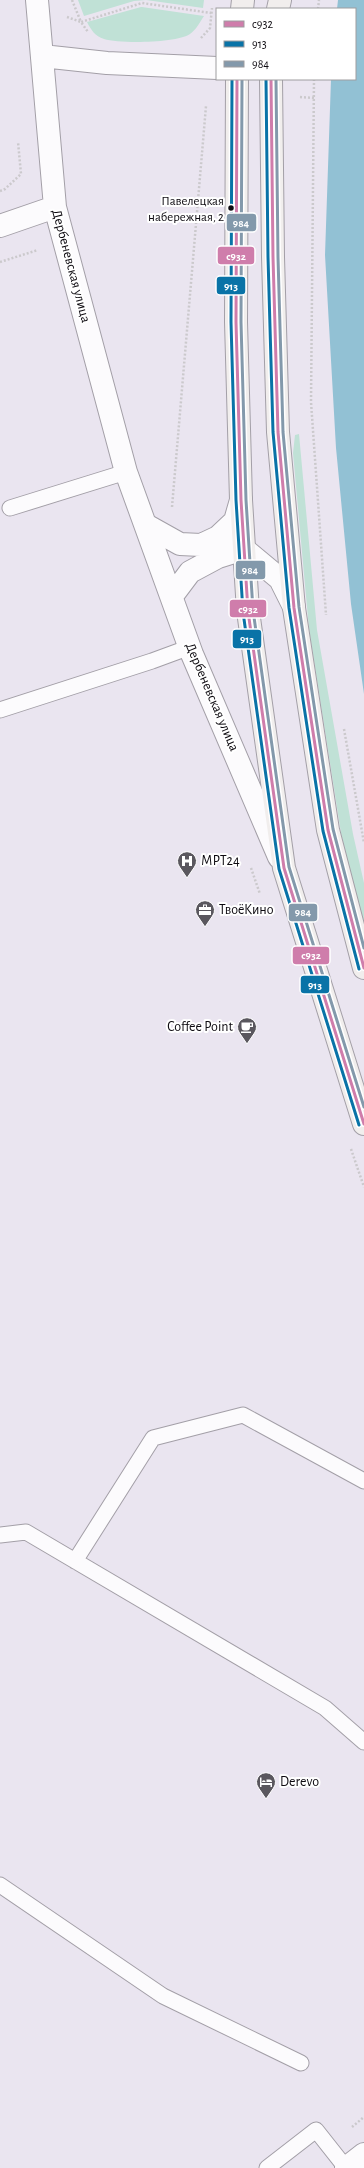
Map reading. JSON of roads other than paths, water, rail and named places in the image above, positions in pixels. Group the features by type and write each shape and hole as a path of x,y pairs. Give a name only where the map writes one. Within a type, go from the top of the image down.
{"main road":[{"path":"236,80 236,322 241,500 248,610 284,868 364,1124"},
{"path":"271,80 273,257 278,432 294,608 328,830 364,968"}],"street":[{"name":"Дербеневская улица","path":"37,0 55,207 126,472 190,647 284,868"},
{"path":"42,56 114,64 216,68"},
{"path":"0,226 55,207"},
{"path":"201,545 218,537 235,520 241,500"},
{"path":"146,524 180,544 244,549 280,579 294,608"},
{"path":"172,596 190,572 218,557 244,549"},
{"path":"346,2168 364,2154"}],"lane":[{"path":"10,508 126,472"},
{"path":"0,710 152,661 190,647"},
{"path":"75,1561 153,1438 243,1415 364,1481"},
{"path":"0,1535 26,1532 324,1708 364,1742"},
{"path":"0,1884 163,1996 301,2063"},
{"path":"267,2168 316,2130 346,2168"}],"water":[{"path":"338,0 364,0 364,694 351,604 336,448 325,255 331,80 356,80 356,8 337,8"}],"place":[{"name":"Павелецкая набережная, 2","path":"231,208"},
{"name":"МРТ24","path":"187,878"},
{"name":"ТвоёКино","path":"205,927"},
{"name":"Coffee Point","path":"247,1044"},
{"name":"Derevo","path":"266,1799"}]}
